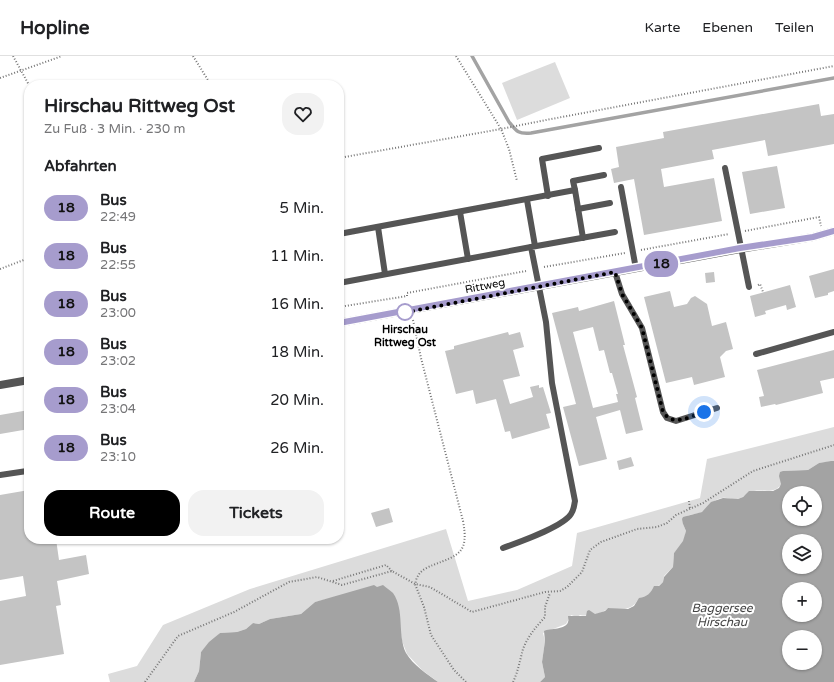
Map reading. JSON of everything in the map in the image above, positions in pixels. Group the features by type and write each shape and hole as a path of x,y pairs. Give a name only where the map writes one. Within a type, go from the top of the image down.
{"street":[{"name":"Rittweg","path":"344,323 636,269 740,248 834,232"},
{"path":"0,385 24,381"}],"lane":[{"path":"548,196 542,159 599,148"},
{"path":"724,168 748,287"},
{"path":"583,238 573,181 604,175"},
{"path":"621,187 636,269"},
{"path":"344,233 575,190"},
{"path":"503,548 535,536 566,520 572,513 575,501 555,398 546,322 535,269 527,200"},
{"path":"578,209 610,203"},
{"path":"460,212 468,259"},
{"path":"378,227 386,274"},
{"path":"344,282 615,232"},
{"path":"615,272 622,294 642,328 663,412 667,418 676,420 717,408"},
{"path":"756,354 834,332"},
{"path":"0,475 24,471"}],"path":[{"path":"13,56 26,80"},
{"path":"0,78 62,56"},
{"path":"193,56 208,80"},
{"path":"456,56 501,129 511,154 517,181"},
{"path":"344,157 834,66"},
{"path":"344,306 407,296 407,293 819,217 822,235"},
{"path":"0,269 24,260"},
{"path":"412,310 421,358 463,521 465,539 459,553 454,557 428,567 422,571 418,575 415,584 424,607 431,636 454,670 466,682"},
{"path":"332,582 386,565 392,571 415,584 430,587 472,612 545,592 550,593 560,591 567,587 582,572 590,550 601,542 637,529 656,527 667,523 676,515 719,493 753,471 834,445"},
{"path":"689,501 690,509"},
{"path":"145,682 178,636 234,612 289,582 317,577 342,585 392,571"},
{"path":"513,682 516,677 524,647 534,629 545,617 545,607 550,593"}],"shaded area":[{"path":"555,62 570,98 517,120 502,83"},
{"path":"834,427 834,461 819,463 808,470 783,471 781,480 782,483 776,489 752,492 737,499 718,499 702,512 687,516 683,524 686,531 684,541 674,553 673,567 664,576 663,582 631,607 620,609 608,608 599,613 583,616 580,615 577,617 571,615 566,624 543,633 545,641 542,662 545,677 540,682 438,682 422,670 407,654 402,641 400,628 377,587 315,602 301,614 270,619 259,624 253,623 246,629 237,632 220,633 201,652 199,671 194,682 110,682 108,674 137,666 163,625 250,589 446,529 468,601 517,590 572,566 577,533 700,498 707,459"}],"water":[{"name":"Baggersee Hirschau","path":"834,461 834,682 540,682 545,677 542,662 545,641 544,631 561,628 567,625 568,616 586,616 587,611 589,610 595,614 605,611 608,608 628,609 634,606 639,598 644,597 652,591 654,586 659,586 663,582 664,577 673,567 674,553 683,541 686,531 683,524 683,517 702,512 711,502 723,498 738,499 743,497 749,491 773,491 779,488 781,484 779,476 780,472 808,470 819,463"},
{"path":"374,585 377,587 383,585 393,593 399,607 403,646 406,653 416,665 438,682 194,682 199,671 201,652 209,642 220,633 237,632 246,629 253,623 259,624 270,619 301,614 315,602"}],"building":[{"path":"819,104 821,116 834,114 834,144 768,156 765,140 712,150 714,159 661,169 664,187 714,178 722,221 644,235 634,179 614,183 611,169 619,167 616,147 664,138 663,132"},
{"path":"777,166 785,208 750,214 742,172"},
{"path":"834,269 834,291 828,293 828,295 815,298 809,276"},
{"path":"714,272 715,282 706,283 705,273"},
{"path":"790,285 796,307 787,310 786,305 765,311 766,314 755,317 750,296"},
{"path":"670,291 674,307 687,304 691,298 695,296 707,304 712,326 726,322 733,349 726,351 720,357 725,377 694,385 692,377 666,383 644,297"},
{"path":"614,301 625,345 623,345 637,397 635,398 643,430 626,434 620,410 596,417 607,459 579,466 563,407 576,404 552,313 578,307 579,311","holes":["593,327 599,351 604,350 610,373 612,373 618,394 616,394 618,402 593,408 573,332"]},
{"path":"508,332 509,335 520,332 524,347 513,350 520,376 503,380 510,404 533,397 530,387 539,385 539,388 543,387 551,413 546,414 550,428 512,439 510,431 505,432 496,399 476,404 473,390 456,394 445,351 454,349 454,346"},
{"path":"834,350 834,378 820,381 823,393 776,405 761,407 759,397 764,396 757,370"},
{"path":"24,411 24,430 0,434 0,415"},
{"path":"631,457 634,466 619,470 617,461"},
{"path":"24,491 24,544 57,544 59,560 86,555 89,574 57,581 61,605 56,606 64,654 0,665 0,601 26,596 23,576 0,580 0,495"},
{"path":"389,508 393,522 376,527 371,513"}],"waterway":[{"path":"472,56 509,122 520,133 531,133 834,78"}],"bus line":[{"name":"18","path":"344,322 402,313 740,248 813,237 834,231"}],"place":[{"name":"Hirschau Rittweg Ost","path":"405,312"}],"route":[{"path":"405,312 402,313 615,272 622,294 642,328 663,412 667,418 676,420 704,412"}]}
